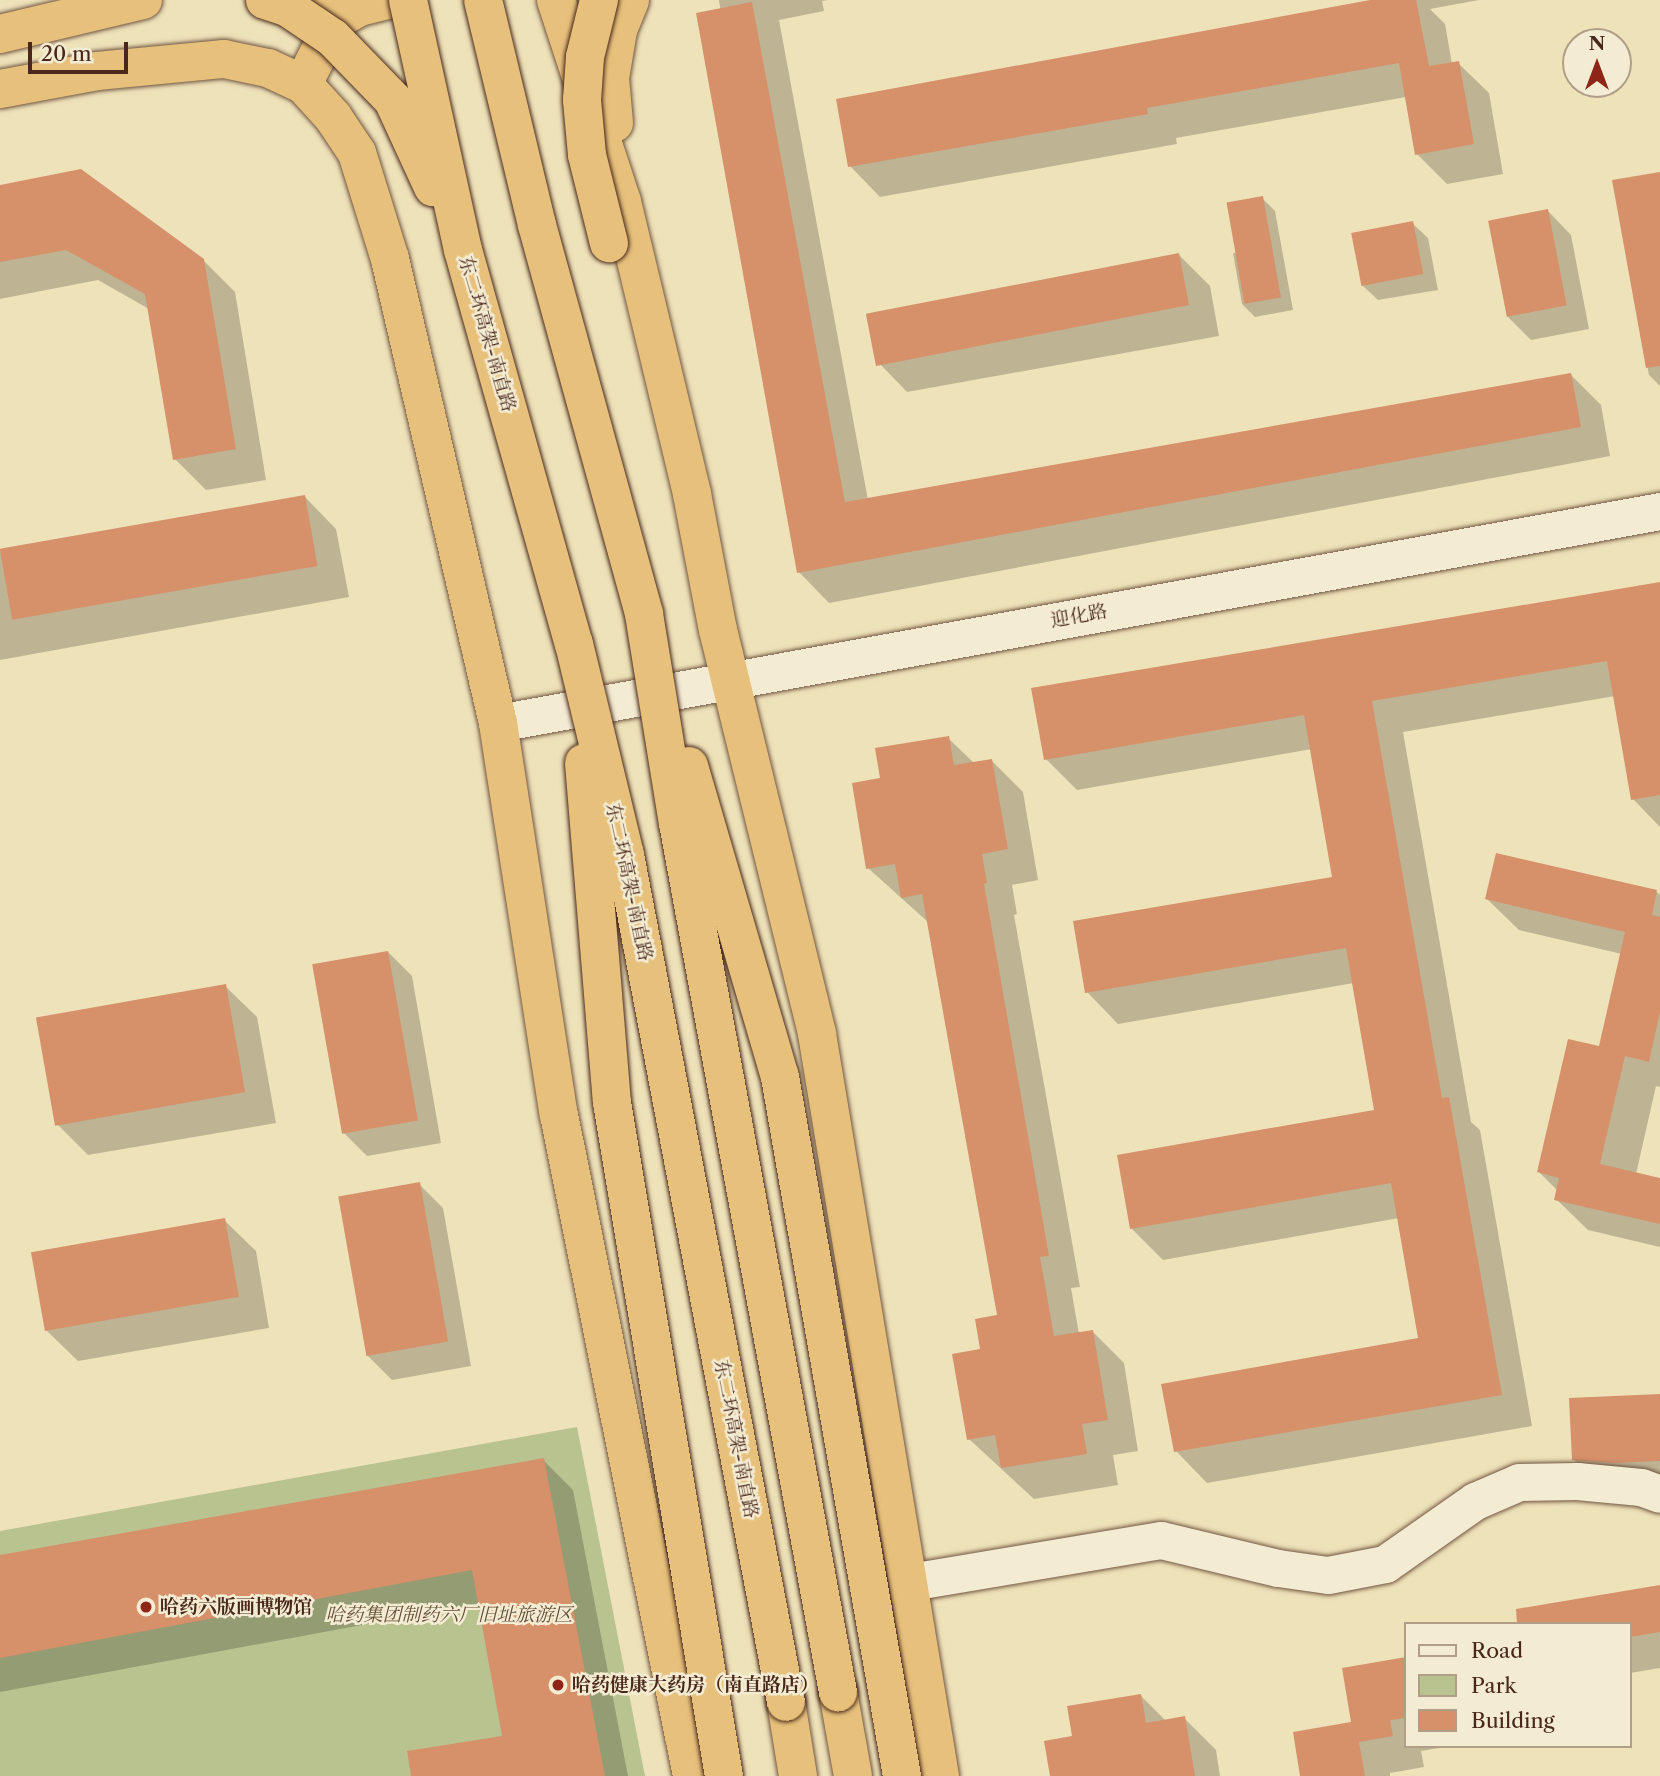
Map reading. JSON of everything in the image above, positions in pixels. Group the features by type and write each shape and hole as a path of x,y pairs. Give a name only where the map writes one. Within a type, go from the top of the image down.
{"highway":[{"path":"0,34 143,0"},
{"path":"265,0 287,8 333,38 393,100 463,250"},
{"path":"303,84 333,10 359,8 387,0"},
{"name":"东二环高架-南直路","path":"408,0 463,250 574,644 625,855 798,1776"},
{"path":"483,0 537,225 644,614 780,1077 902,1776"},
{"path":"556,0 622,202 692,494 718,630"},
{"path":"598,0 585,57 582,100 587,155 664,468 732,679 817,1034 940,1776"},
{"path":"622,202 610,78 618,30 630,0"},
{"path":"0,89 97,71 224,59 268,68 303,84 333,117 357,153 390,259 498,723 559,1115 692,1776"},
{"path":"644,614 678,823 853,1776"},
{"path":"574,644 611,1102 724,1776"}],"street":[{"name":"迎化路","path":"498,723 1660,511"},
{"path":"909,1582 1161,1541 1278,1568 1328,1574 1385,1564 1475,1502 1519,1482 1577,1481 1641,1488 1660,1494"}],"green space":[{"name":"哈药集团制药六厂旧址旅游区","path":"577,1427 645,1776 0,1776 0,1531"}],"building":[{"path":"1370,0 1416,0 1429,66 1459,61 1474,144 1415,155 1399,63 1147,108 1148,114 848,167 836,99"},
{"path":"752,2 845,502 1571,373 1581,427 797,573 696,13"},
{"path":"81,169 204,259 236,449 173,460 145,294 66,250 0,262 0,185"},
{"path":"1660,172 1660,366 1646,368 1612,180"},
{"path":"1263,196 1281,297 1244,304 1227,202"},
{"path":"1548,209 1567,305 1507,317 1488,221"},
{"path":"1413,221 1423,274 1361,286 1351,233"},
{"path":"1179,253 1189,305 876,366 866,314"},
{"path":"305,495 318,566 12,620 0,549"},
{"path":"1660,582 1660,795 1631,800 1607,661 1372,701 1442,1098 1449,1097 1502,1395 1174,1452 1161,1384 1418,1338 1391,1183 1130,1229 1117,1155 1374,1110 1346,948 1085,993 1073,921 1332,877 1304,715 1044,760 1031,688"},
{"path":"949,736 954,765 992,759 1008,849 982,854 987,883 984,884 1049,1256 1040,1257 1054,1336 1093,1330 1108,1420 1082,1424 1087,1454 1001,1468 995,1435 967,1440 952,1354 980,1349 975,1319 997,1315 922,894 901,898 895,864 866,869 852,783 880,778 875,748"},
{"path":"1496,853 1657,890 1652,915 1660,917 1660,1012 1649,1062 1625,1056 1600,1164 1660,1178 1660,1224 1554,1200 1559,1178 1537,1172 1568,1039 1599,1046 1625,932 1485,899"},
{"path":"388,951 418,1120 342,1134 312,964"},
{"path":"226,984 245,1092 55,1126 36,1018"},
{"path":"420,1182 448,1342 366,1356 338,1196"},
{"path":"225,1218 239,1297 45,1331 31,1252"},
{"path":"1660,1394 1660,1461 1614,1463 1572,1460 1569,1398"},
{"name":"哈药六版画博物馆","path":"544,1458 605,1776 411,1776 407,1751 502,1736 472,1570 0,1658 0,1555"},
{"path":"1660,1585 1660,1632 1632,1637 1632,1622 1517,1622 1516,1609"},
{"path":"1404,1657 1404,1718 1390,1720 1393,1736 1359,1742 1365,1776 1300,1776 1293,1732 1351,1722 1342,1668"},
{"path":"1141,1694 1146,1723 1185,1716 1195,1776 1050,1776 1044,1741 1072,1736 1067,1706"}],"place":[{"name":"哈药六版画博物馆","path":"146,1607"},
{"name":"哈药健康大药房（南直路店）","path":"558,1685"}]}
